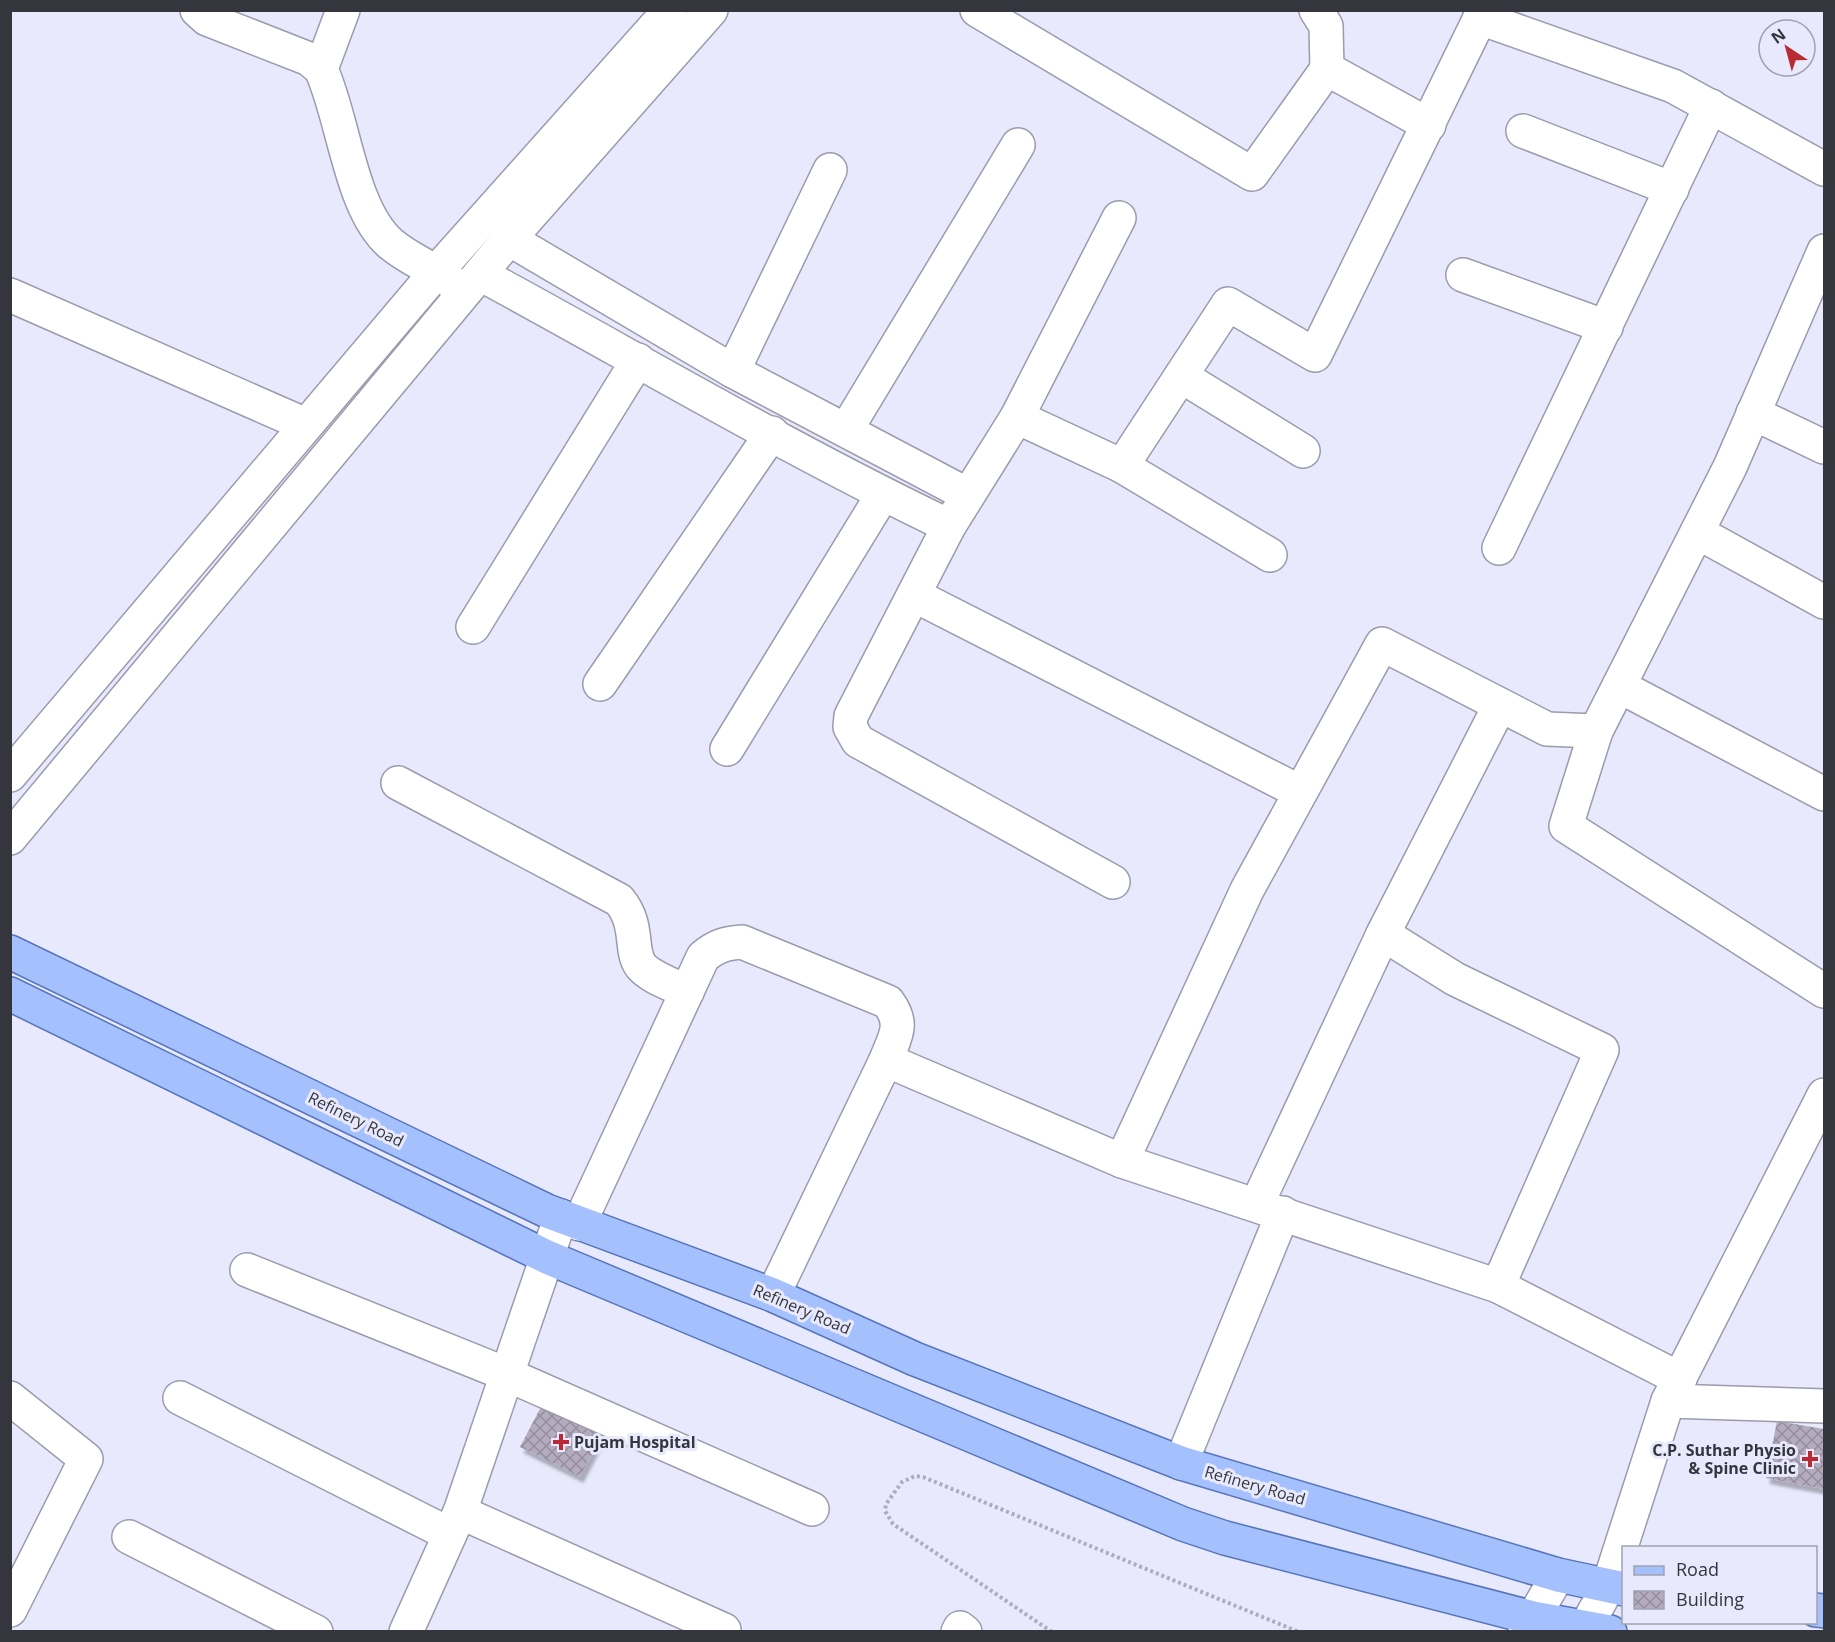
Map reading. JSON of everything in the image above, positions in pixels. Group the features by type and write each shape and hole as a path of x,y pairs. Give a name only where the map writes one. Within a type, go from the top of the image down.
{"main road":[{"name":"Refinery Road","path":"10,952 570,1220 773,1295 915,1359 1181,1463 1558,1575 1616,1588"},
{"path":"10,994 547,1257 1183,1524 1529,1625 1593,1630"}],"street":[{"path":"197,10 207,19 309,59 321,69 363,204 375,226 392,244 436,271 474,284 638,360 717,406 772,433 883,494 950,526"},
{"path":"321,69 343,10"},
{"path":"10,775 436,271 670,10"},
{"path":"10,838 474,284 509,239 711,10"},
{"path":"977,10 1252,174 1327,69 1326,26 1316,10"},
{"path":"1122,466 1228,304 1315,355 1429,125 1480,14 1673,86 1824,169"},
{"path":"1327,69 1429,125"},
{"path":"1499,548 1711,106"},
{"path":"1523,131 1672,189"},
{"path":"846,430 1018,145"},
{"path":"734,371 830,170"},
{"path":"1113,882 858,741 850,727 851,716 950,526 1017,417 1119,218"},
{"path":"509,239 734,371 968,495"},
{"path":"1824,251 1753,413 1697,532 1596,731 1566,826 1824,991"},
{"path":"1463,275 1606,327"},
{"path":"10,295 306,425"},
{"path":"473,627 638,360"},
{"path":"1181,376 1303,451"},
{"path":"1753,413 1824,447"},
{"path":"1017,417 1122,466 1270,555"},
{"path":"600,684 772,433"},
{"path":"728,749 883,494"},
{"path":"1697,532 1824,602"},
{"path":"914,595 1300,792"},
{"path":"1122,1161 1247,890 1382,644 1547,729 1596,731"},
{"path":"1619,686 1824,794"},
{"path":"1181,1463 1270,1209 1383,934 1500,705"},
{"path":"398,783 619,900 633,923 637,959 642,967 687,992"},
{"path":"1383,934 1455,979 1602,1050 1498,1286"},
{"path":"406,1632 455,1523 547,1257 570,1220 704,957 720,946 742,942 888,1002 897,1014 898,1029 886,1060 773,1295"},
{"path":"886,1060 1122,1161 1498,1286 1674,1390 1824,1406"},
{"path":"1628,1546 1674,1390 1824,1095"},
{"path":"247,1270 506,1374 812,1509"},
{"path":"10,1398 86,1459 10,1610"},
{"path":"180,1398 455,1523 724,1630"},
{"path":"129,1537 316,1632"},
{"path":"1593,1630 1616,1588 1622,1568"},
{"path":"1529,1625 1558,1575"},
{"path":"958,1632 960,1628 965,1632"}],"path":[{"path":"1052,1632 893,1524 885,1511 886,1504 902,1482 915,1476 923,1477 1299,1632"}],"building":[{"path":"543,1403 603,1433 580,1477 520,1447"},
{"path":"1777,1421 1824,1429 1824,1489 1766,1478"}],"place":[{"name":"Pujam Hospital","path":"561,1442"},
{"name":"C.P. Suthar Physio & Spine Clinic","path":"1810,1459"}]}
